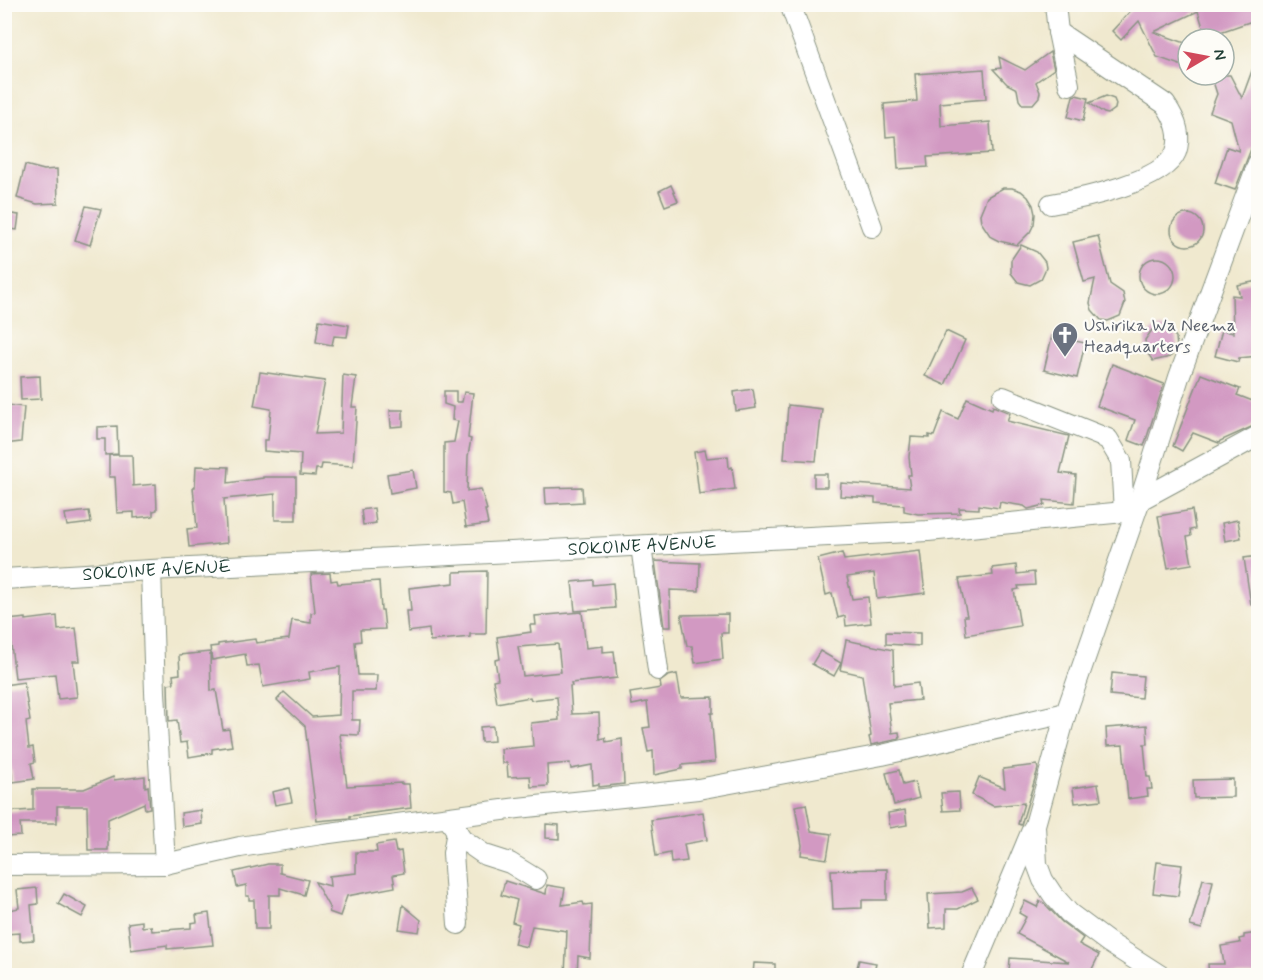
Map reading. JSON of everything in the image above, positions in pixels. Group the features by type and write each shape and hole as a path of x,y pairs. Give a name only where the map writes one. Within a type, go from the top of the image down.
{"street":[{"path":"790,4 872,227"},
{"path":"1055,4 1058,32 1069,85"},
{"path":"1051,204 1084,198 1127,185 1154,173 1170,161 1178,145 1178,129 1174,117 1165,104 1058,32"},
{"path":"971,975 1035,825 1066,713 1132,506 1258,163"},
{"path":"1003,398 1108,439 1121,461 1132,506"},
{"name":"SOKOINE AVENUE","path":"4,579 928,531 1132,506 1258,436"},
{"path":"641,546 658,670"},
{"path":"151,570 155,692 165,864"},
{"path":"4,865 165,864 251,846 452,824 698,789 893,752 1066,713"},
{"path":"452,824 462,839 484,855 510,863 536,879"},
{"path":"452,824 458,924"},
{"path":"1035,825 1037,864 1043,880 1053,895 1069,913 1108,942 1161,975"}],"building":[{"path":"1137,4 1258,4 1258,19 1235,27 1203,27 1198,11 1154,32 1176,40 1176,64 1157,57 1139,21 1121,40 1112,31"},
{"path":"1050,52 1054,69 1036,82 1040,92 1033,104 1022,104 1017,89 1007,84 993,69 1001,68 999,57 1025,70"},
{"path":"1257,57 1258,147 1251,149 1235,190 1215,183 1227,147 1239,151 1231,120 1210,112 1217,94 1215,87 1236,86 1242,98"},
{"path":"984,69 986,99 940,103 941,126 990,122 992,153 927,157 928,167 898,169 896,136 886,137 884,104 917,101 915,74"},
{"path":"1073,96 1088,98 1083,121 1068,117"},
{"path":"1106,96 1114,99 1116,104 1115,109 1108,114 1089,103"},
{"path":"25,165 44,170 57,169 58,203 37,204 17,198"},
{"path":"671,185 678,201 665,206 659,191"},
{"path":"1003,188 1021,191 1033,205 1034,224 1030,232 1017,245 991,237 981,222 980,214 987,197"},
{"path":"86,206 101,209 90,245 75,240"},
{"path":"4,213 19,215 17,230 4,228"},
{"path":"1187,214 1199,218 1203,230 1199,242 1187,246 1175,242 1171,230 1175,218"},
{"path":"1098,236 1110,284 1123,293 1125,303 1120,316 1108,321 1101,320 1092,310 1090,303 1095,279 1084,282 1073,242"},
{"path":"1021,245 1037,252 1045,262 1046,268 1041,279 1030,285 1018,282 1011,273 1011,260"},
{"path":"1157,258 1170,263 1175,276 1170,289 1157,294 1144,289 1139,276 1144,263"},
{"path":"1258,281 1258,356 1239,358 1238,362 1215,356 1222,330 1233,333 1232,295 1240,296 1237,285"},
{"path":"319,320 349,325 347,337 334,336 332,345 316,342"},
{"path":"1162,327 1168,329 1176,337 1177,348 1170,357 1153,361 1146,351 1145,340 1152,330"},
{"path":"946,331 965,340 945,385 925,376"},
{"path":"1052,336 1085,343 1077,378 1044,370"},
{"path":"1112,364 1164,384 1144,446 1128,440 1135,420 1097,406"},
{"path":"260,372 325,381 315,434 341,433 343,375 356,377 352,407 357,407 353,466 322,464 321,469 316,469 315,476 300,475 301,454 264,451 264,440 268,440 271,409 254,406"},
{"path":"1201,374 1240,389 1237,395 1258,403 1258,424 1219,443 1193,433 1182,451 1173,446"},
{"path":"40,376 41,399 21,400 20,377"},
{"path":"753,389 756,408 736,411 734,392"},
{"path":"444,391 456,391 456,402 462,402 464,392 473,393 468,438 471,439 467,491 481,489 488,524 466,527 462,502 453,504 451,493 444,492 444,443 454,442 458,421 452,420 453,407 444,404"},
{"path":"967,398 992,409 993,406 1010,413 1007,421 1069,436 1060,473 1076,475 1074,503 1044,500 1045,505 1028,509 1024,506 1000,502 999,508 979,505 979,509 959,508 960,513 918,514 904,511 904,505 875,503 875,498 840,496 841,483 910,488 908,475 911,475 909,457 911,437 934,436 943,412 958,419"},
{"path":"7,405 24,407 21,442 4,444"},
{"path":"788,405 822,409 816,461 784,459"},
{"path":"390,410 403,410 403,426 391,427"},
{"path":"117,426 118,454 105,455 105,439 97,439 97,427"},
{"path":"705,450 707,458 728,456 735,489 699,494 694,452"},
{"path":"109,455 132,455 133,486 156,484 157,510 153,511 153,516 134,518 134,512 117,513 115,477 109,477"},
{"path":"196,466 229,467 228,483 263,477 296,477 296,520 275,520 275,494 224,499 227,543 189,547 187,529 197,528 193,487 195,487"},
{"path":"413,470 416,488 390,493 387,474"},
{"path":"814,474 827,474 827,487 814,487"},
{"path":"582,487 583,502 546,504 545,488"},
{"path":"374,508 376,523 363,525 361,510"},
{"path":"1192,510 1195,529 1190,530 1191,536 1187,537 1192,564 1168,568 1158,516"},
{"path":"89,511 91,523 67,526 65,514"},
{"path":"1238,520 1241,538 1225,541 1222,523"},
{"path":"920,551 925,593 877,599 874,573 847,577 852,599 868,597 871,623 846,626 845,616 838,618 832,593 826,595 818,559 842,553 844,560"},
{"path":"1258,556 1258,604 1251,605 1244,558"},
{"path":"655,561 700,563 699,591 670,590 671,627 664,627"},
{"path":"1016,565 1017,574 1034,572 1035,585 1018,586 1019,589 1014,590 1020,626 966,635 964,616 967,616 959,579 993,575 992,568"},
{"path":"487,571 486,634 470,634 470,637 430,641 429,629 408,632 406,611 411,611 409,588 454,583 454,572"},
{"path":"330,573 331,581 337,580 338,584 379,581 385,629 360,630 361,641 355,642 358,675 377,675 376,691 352,691 352,720 360,720 359,735 340,734 347,786 409,784 411,808 317,821 305,726 277,700 284,692 312,717 339,715 340,667 309,672 310,679 263,687 259,665 247,666 245,654 212,660 210,647 218,646 218,644 255,639 256,643 289,639 292,620 311,623 311,613 315,612 311,574"},
{"path":"593,580 593,585 613,583 615,608 575,611 572,582"},
{"path":"582,612 586,648 603,646 603,652 614,651 617,678 571,683 572,714 599,713 600,739 605,738 606,742 622,739 624,784 599,787 599,784 593,785 592,765 571,769 570,763 547,765 548,786 531,787 530,776 508,777 507,763 502,763 501,749 533,746 531,723 559,720 557,697 531,700 530,697 497,703 493,680 498,679 495,660 500,659 497,637 531,632 530,625 536,625 535,616","holes":["558,644 561,672 523,676 518,647"]},
{"path":"728,614 728,633 721,633 723,659 695,663 692,646 687,646 681,615"},
{"path":"57,616 58,630 76,628 80,661 73,661 77,697 58,699 55,674 15,678 8,620"},
{"path":"886,632 920,633 920,646 886,644"},
{"path":"846,640 893,650 894,686 918,683 920,700 888,703 892,733 899,732 900,739 871,745 862,675 840,670"},
{"path":"820,651 841,663 834,676 812,664"},
{"path":"210,652 211,691 216,690 223,730 229,729 232,746 212,749 212,753 189,757 187,742 180,743 177,720 169,721 168,684 174,683 173,675 180,674 179,655"},
{"path":"1112,673 1143,676 1141,698 1110,695"},
{"path":"677,674 681,698 713,697 713,713 711,713 715,762 682,765 682,769 654,775 653,751 648,752 643,728 650,727 647,702 632,705 630,693 661,688 660,682 668,676"},
{"path":"24,682 30,721 26,722 29,748 33,747 35,762 31,763 34,779 13,782 7,741 4,741 4,685"},
{"path":"1147,725 1148,744 1144,744 1147,777 1150,777 1152,789 1147,789 1148,796 1128,799 1123,745 1107,746 1106,728"},
{"path":"493,726 494,741 481,742 480,727"},
{"path":"1037,765 1038,769 1021,825 1018,824 1024,803 993,806 972,795 979,777 1005,788 1003,769"},
{"path":"899,770 903,785 915,782 919,798 894,805 886,773"},
{"path":"145,776 150,808 145,809 144,803 108,819 108,850 88,850 87,806 57,806 57,823 20,823 21,836 4,837 4,812 33,810 33,789 84,789 113,777 114,780"},
{"path":"1233,779 1233,797 1194,798 1193,780"},
{"path":"1098,784 1101,800 1075,803 1073,788"},
{"path":"289,788 292,802 275,805 272,792"},
{"path":"959,792 960,810 943,811 941,793"},
{"path":"806,804 811,831 831,834 827,859 801,855 802,845 795,806"},
{"path":"201,810 202,824 182,827 181,813"},
{"path":"905,810 907,825 890,828 888,813"},
{"path":"703,812 707,840 684,844 687,861 671,863 670,853 656,856 651,820"},
{"path":"546,824 559,825 559,839 546,838"},
{"path":"394,842 396,852 401,851 404,873 393,875 395,887 347,896 340,916 329,912 330,909 315,882 330,886 329,876 356,873 356,852 377,852 376,845"},
{"path":"1157,862 1182,865 1178,896 1153,893"},
{"path":"268,864 280,864 280,873 308,880 304,895 280,888 280,895 269,895 269,929 255,929 254,900 249,900 249,896 246,896 246,885 237,887 234,872"},
{"path":"887,869 887,900 862,900 862,908 833,909 831,870"},
{"path":"1203,879 1213,881 1202,929 1190,926"},
{"path":"505,881 546,894 547,885 565,888 562,905 583,902 584,905 592,904 590,958 578,956 577,975 565,975 567,931 532,926 527,947 514,944 519,924 512,922 517,900 501,895"},
{"path":"37,888 38,904 31,905 34,940 20,941 20,933 4,934 4,911 19,908 17,890"},
{"path":"972,888 978,899 958,909 946,909 946,927 930,928 928,894 962,892"},
{"path":"64,894 87,907 82,917 58,904"},
{"path":"1025,901 1037,907 1040,901 1044,903 1062,922 1083,938 1079,944 1099,955 1089,975 1034,975 1009,972 1010,958 1069,962 1017,934 1026,917 1019,913"},
{"path":"403,905 421,920 419,932 399,929"},
{"path":"209,913 213,945 167,949 167,945 131,950 128,923 142,921 142,927 151,926 152,931 191,928 191,923 197,922 196,915"},
{"path":"1258,933 1258,975 1209,975 1208,964 1224,964 1221,946 1240,943 1239,939 1244,938 1244,935"},
{"path":"859,960 876,963 873,975 855,975"},
{"path":"754,963 775,964 775,975 753,975"}],"place":[{"name":"Ushirika Wa Neema Headquarters","path":"1065,358"}]}
